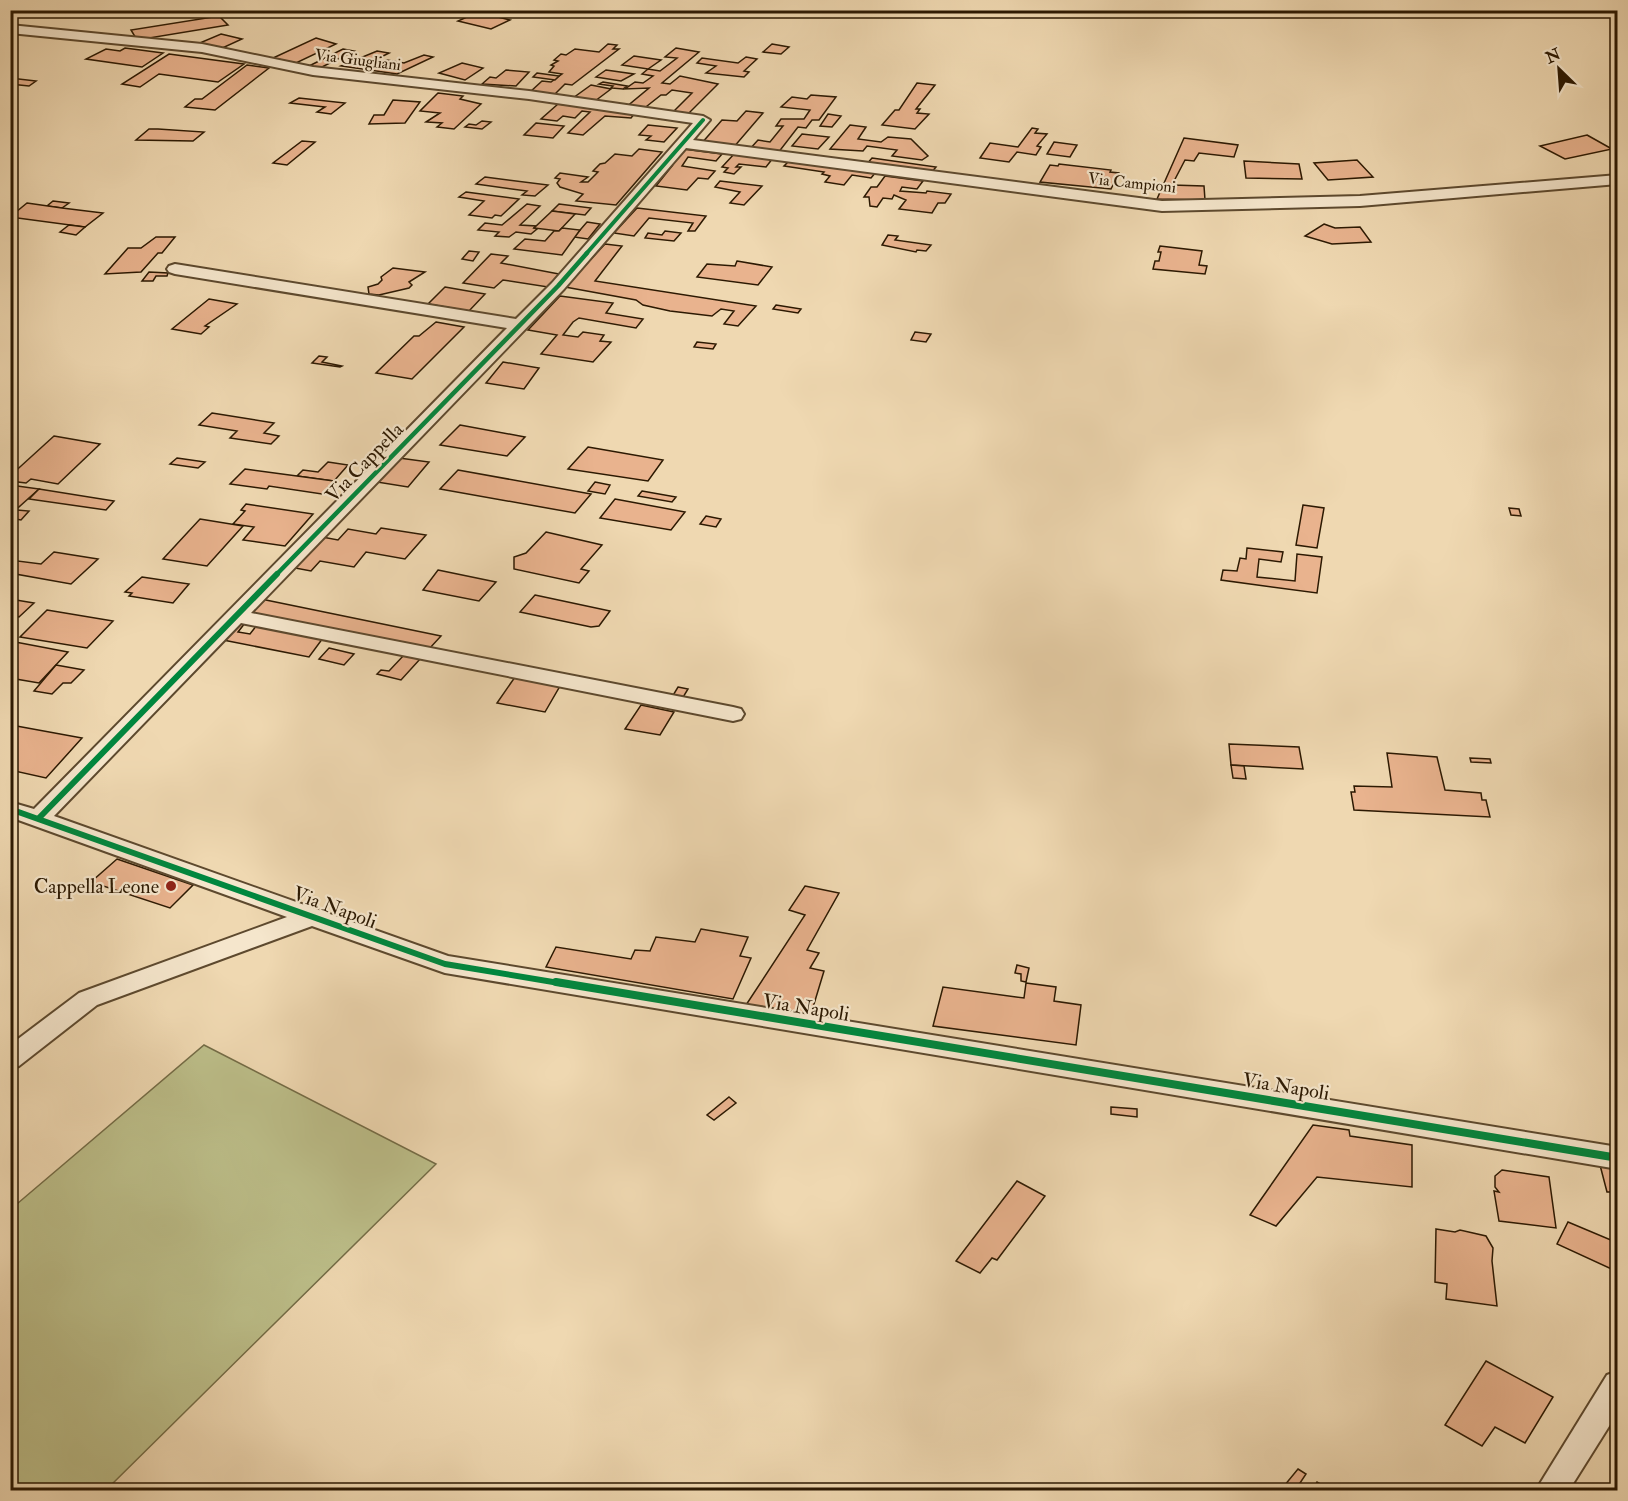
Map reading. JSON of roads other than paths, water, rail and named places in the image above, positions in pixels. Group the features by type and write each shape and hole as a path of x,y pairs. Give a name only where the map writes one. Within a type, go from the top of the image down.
{"street":[{"name":"Via Giugliani","path":"10,29 202,48 313,71 529,95 703,120"},
{"name":"Via Cappella","path":"39,818 558,286 703,120"},
{"name":"Via Campioni","path":"682,143 1162,206 1360,201 1617,179"},
{"path":"175,269 520,325"},
{"path":"236,616 733,714"},
{"name":"Via Napoli","path":"10,809 445,964 1617,1158"},
{"path":"10,1059 88,999 313,916"},
{"path":"1552,1491 1617,1384"}],"place":[{"name":"Cappella Leone","path":"171,886"}]}
